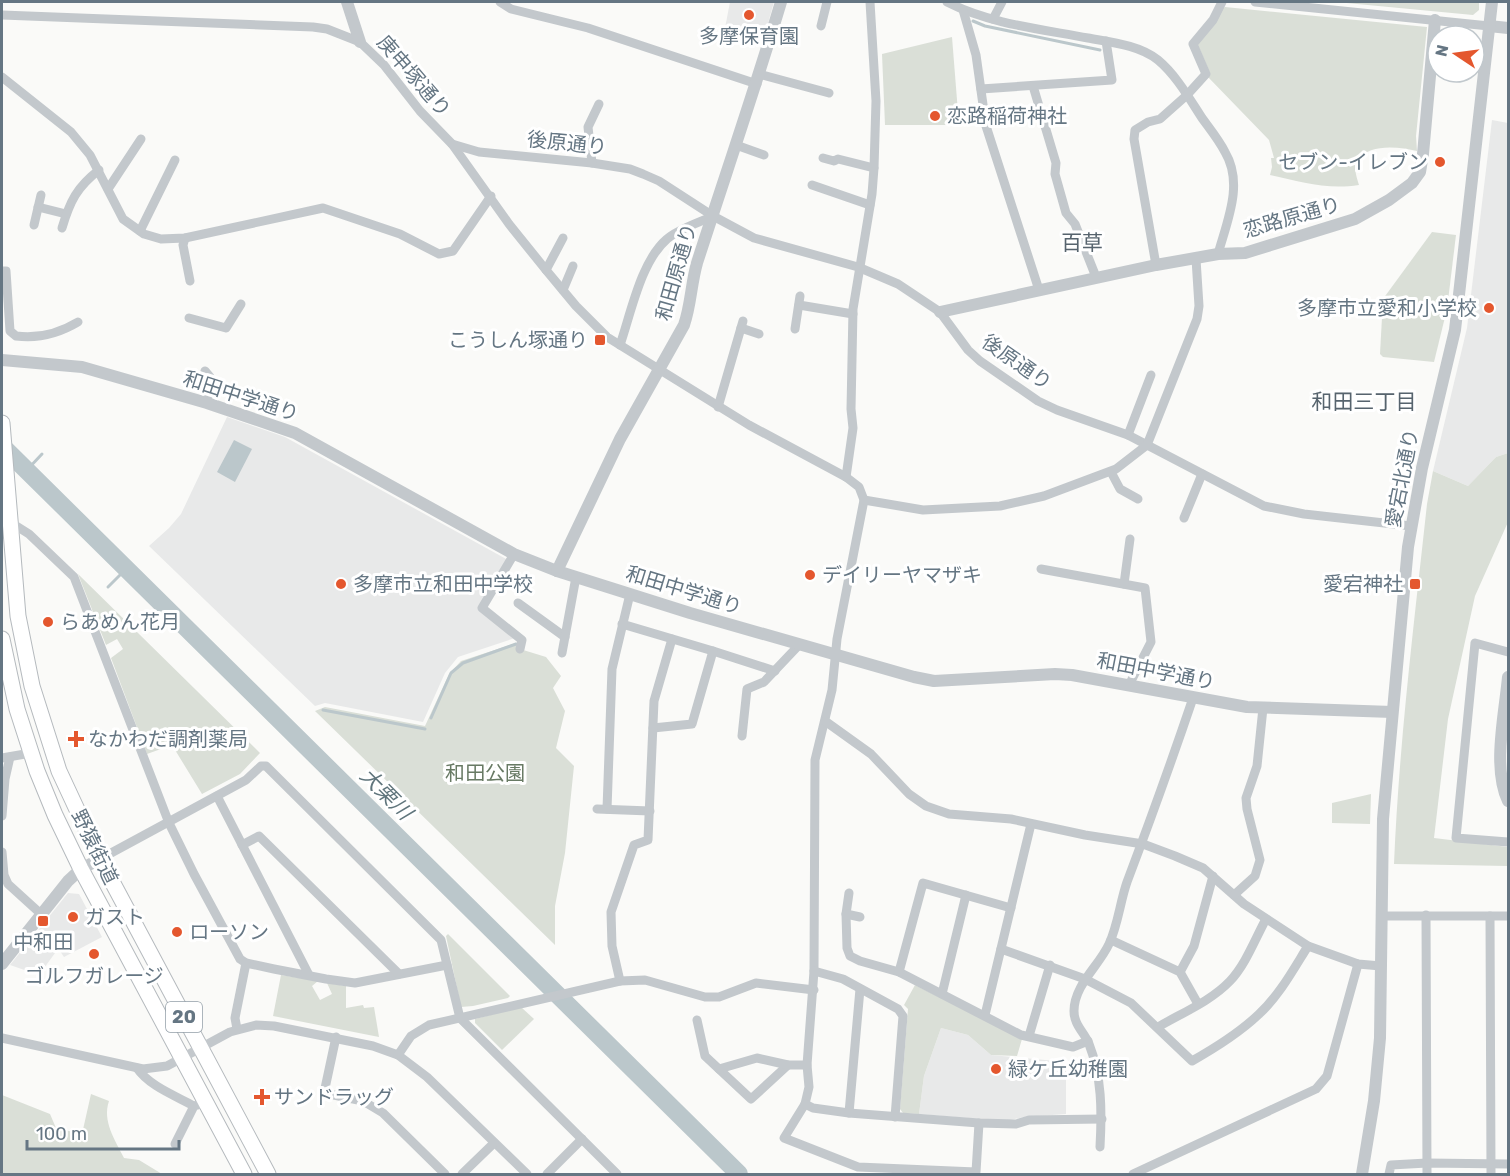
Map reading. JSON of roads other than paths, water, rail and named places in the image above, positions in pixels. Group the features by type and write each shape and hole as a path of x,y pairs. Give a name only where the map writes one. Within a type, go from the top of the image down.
{"main road":[{"name":"野猿街道","path":"2,423 7,490 5,518 18,616 32,686 59,771 84,829 268,1174"},
{"name":"野猿街道","path":"2,639 11,685 31,753 55,815 81,869 183,1057 200,1104 244,1174"}],"street":[{"path":"347,2 360,42"},
{"path":"500,2 511,9 588,28 758,79 829,93"},
{"name":"和田原通り","path":"557,571 620,439 660,371 688,313 694,272 781,2"},
{"path":"821,26 828,2"},
{"path":"870,2 876,101 874,168 852,314 851,409 853,428 846,477 858,487 864,500 835,655 832,690 815,760 814,990 807,1065 809,1087 805,1104 784,1138 858,1167 976,1172 979,1123"},
{"path":"947,2 993,20 1106,41 1139,49 1156,58 1187,95 1226,153 1234,177 1232,202 1218,254"},
{"path":"993,20 1002,2"},
{"path":"1156,265 1134,139 1135,130 1148,122 1161,119 1206,74 1193,44 1213,20 1222,2"},
{"path":"1255,2 1509,28"},
{"name":"愛宕北通り","path":"1362,1174 1374,1101 1379,1046 1383,819 1411,526 1456,322 1492,2"},
{"path":"963,10 976,55 986,126 1039,290"},
{"name":"庚申塚通り","path":"2,15 313,27 327,29 360,42 384,65 420,111 452,144 509,224 596,326 621,345 717,407 846,477"},
{"name":"恋路原通り","path":"940,312 1156,265 1218,254 1245,253 1355,219 1389,200 1412,183 1420,172 1435,20"},
{"path":"981,89 1112,80 1106,41"},
{"path":"2,77 71,132 99,170 123,219 140,231 161,239 185,238 323,208 400,234 439,254 446,254 453,252 490,196"},
{"path":"1033,86 1056,163 1055,174 1066,213 1076,224 1096,278"},
{"path":"592,163 588,127 599,104"},
{"path":"108,189 141,139"},
{"name":"後原通り","path":"452,144 478,152 630,169 658,181 741,232 765,242 858,267 898,284 940,312 968,350 999,375 1030,395 1057,410 1128,435 1264,506 1304,514 1411,526"},
{"path":"736,145 764,155"},
{"path":"823,158 834,161 838,159 874,168"},
{"path":"140,231 175,160"},
{"path":"62,228 69,204 84,182 99,170"},
{"path":"812,185 824,194 870,205"},
{"path":"34,225 41,195"},
{"path":"38,207 66,214"},
{"path":"621,345 641,283 654,253 668,237 713,216"},
{"path":"185,238 183,245 190,281"},
{"path":"546,270 563,238"},
{"path":"864,500 924,510 1000,506 1044,496 1110,472 1132,458 1147,445 1197,319 1199,306 1196,259"},
{"path":"563,290 573,266"},
{"path":"2,271 6,271 10,331 16,336 62,332 78,322"},
{"path":"795,329 800,301 852,314"},
{"path":"189,318 226,328 241,304"},
{"path":"717,407 742,325 759,334"},
{"name":"和田中学通り","path":"2,360 82,367 207,403 295,433 514,554 557,571 799,645 914,677 934,681 1055,674 1129,685 1223,704 1263,708 1392,712"},
{"path":"205,371 210,377 207,403"},
{"path":"1128,435 1151,375"},
{"path":"1110,472 1119,489 1138,499"},
{"path":"1184,518 1202,474"},
{"path":"5,518 29,534 74,578 169,823 240,958 246,963 355,982 447,965"},
{"path":"1124,584 1130,538"},
{"path":"514,554 482,608 522,640 520,649"},
{"path":"1041,569 1145,588 1151,642 1129,685"},
{"path":"562,653 576,578"},
{"path":"607,808 612,669 630,594"},
{"path":"518,603 565,637"},
{"path":"622,624 775,671"},
{"path":"620,981 612,946 611,912 634,845 648,840 654,701 672,639"},
{"path":"1509,652 1475,643 1456,838 1509,842"},
{"path":"742,736 747,689 765,682 799,645"},
{"path":"653,728 692,724 713,651"},
{"path":"1509,677 1501,755 1502,778 1509,801"},
{"path":"1101,1147 1099,1077 1088,1041 1075,1021 1073,1010 1078,992 1085,979 1111,940 1126,884 1143,844 1193,698"},
{"path":"1234,895 1255,876 1260,860 1246,798 1257,766 1263,708"},
{"path":"825,721 871,754 909,794 926,806 949,814 1011,819 1143,844 1175,855 1203,868 1266,919 1308,946 1358,964 1381,966"},
{"path":"2,816 6,758 31,753"},
{"path":"2,964 68,881 81,869 169,823 246,780 261,766 266,766 441,940 460,1018 617,1174"},
{"path":"217,796 309,975"},
{"path":"597,808 650,811"},
{"path":"986,1015 1031,824"},
{"path":"242,845 259,836 399,974"},
{"path":"2,852 4,883 41,914"},
{"path":"1180,972 1194,946 1213,876"},
{"path":"899,972 923,883 1011,908"},
{"path":"849,893 846,914 847,948 850,956 899,972 1021,1035 1073,1047 1088,1041"},
{"path":"942,994 966,895"},
{"path":"846,914 860,916"},
{"path":"1426,915 1427,1174"},
{"path":"1381,916 1509,916"},
{"path":"1490,916 1491,1174"},
{"path":"1158,1027 1198,1004 1231,980 1266,919"},
{"path":"1111,940 1180,972 1198,1004"},
{"path":"1001,949 1085,979 1131,1003 1192,1061 1258,1015 1281,988 1308,946"},
{"path":"237,1029 236,1018 246,963"},
{"path":"1133,1174 1316,1089 1327,1076 1358,964"},
{"path":"1029,1036 1050,965"},
{"path":"814,971 843,979 898,1009 903,1016 895,1117"},
{"path":"398,1055 405,1042 417,1030 429,1025 620,981 645,980 705,997 719,997 756,983 814,990"},
{"path":"849,1113 860,989"},
{"path":"697,1020 705,1056 751,1099 788,1065"},
{"path":"2,1038 137,1068 160,1067 237,1029 256,1025 274,1026 373,1046 398,1055 427,1077 527,1174"},
{"path":"336,1038 324,1093 363,1101 383,1113 445,1174"},
{"path":"718,1069 757,1058 788,1065 807,1065"},
{"path":"137,1068 141,1074 159,1086 200,1104 175,1144"},
{"path":"805,1104 813,1108 849,1113 979,1123 1102,1119"},
{"path":"547,1174 582,1139"},
{"path":"462,1174 494,1143"},
{"path":"1389,1174 1391,1165 1509,1164"}],"waterway":[{"path":"973,21 985,26 1100,50"},
{"name":"大栗川","path":"2,446 739,1174"},
{"path":"26,471 42,454"},
{"path":"108,587 125,570"},
{"path":"431,718 451,673 463,663 516,644"},
{"path":"323,710 425,729"}],"place":[{"name":"多摩保育園","path":"749,15"},
{"name":"恋路稲荷神社","path":"935,116"},
{"name":"セブン-イレブン","path":"1440,162"},
{"name":"多摩市立愛和小学校","path":"1489,308"},
{"name":"こうしん塚通り","path":"600,340"},
{"name":"デイリーヤマザキ","path":"810,575"},
{"name":"多摩市立和田中学校","path":"341,584"},
{"name":"愛宕神社","path":"1415,584"},
{"name":"らあめん花月","path":"48,622"},
{"name":"なかわだ調剤薬局","path":"76,739"},
{"name":"ガスト","path":"73,917"},
{"name":"中和田","path":"43,921"},
{"name":"ローソン","path":"177,932"},
{"name":"ゴルフガレージ","path":"94,954"},
{"name":"緑ケ丘幼稚園","path":"996,1069"},
{"name":"サンドラッグ","path":"262,1097"}],"district":[{"name":"百草","path":"1082,243"},
{"name":"和田三丁目","path":"1364,402"}],"park label":[{"name":"和田公園","path":"485,773"}]}
